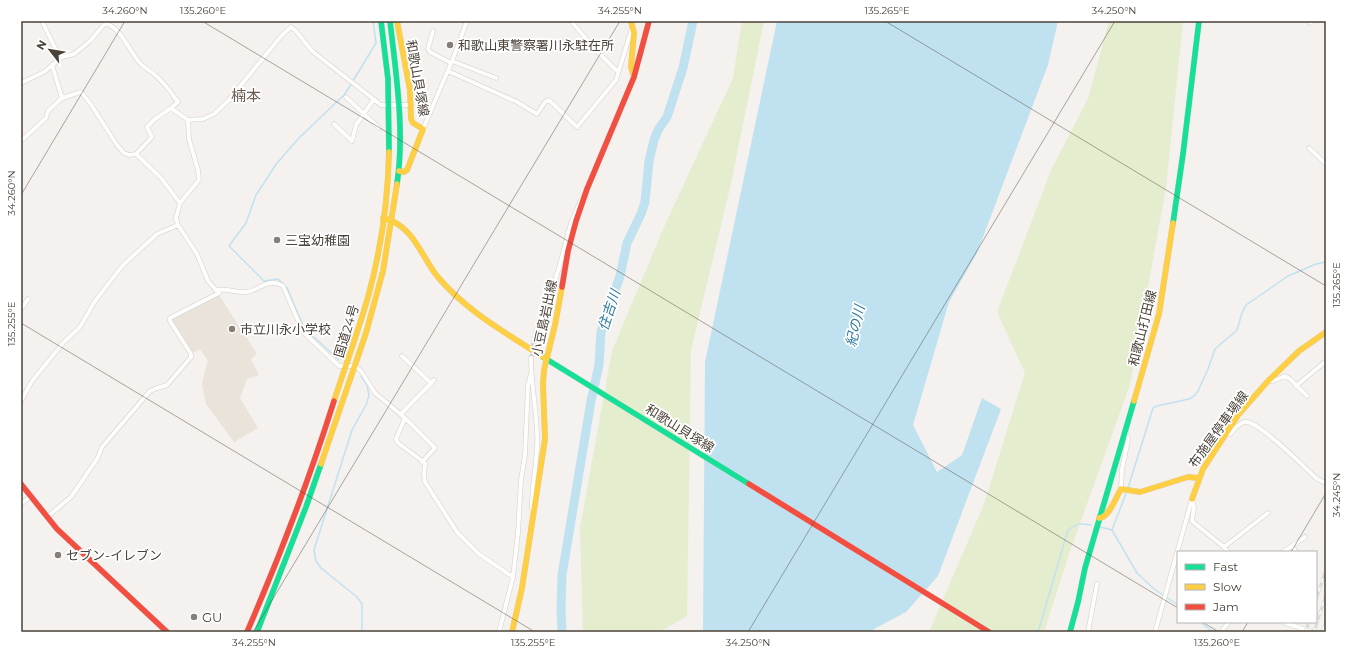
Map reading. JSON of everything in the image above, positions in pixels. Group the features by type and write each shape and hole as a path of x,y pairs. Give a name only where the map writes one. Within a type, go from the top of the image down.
{"main road":[{"name":"国道24号","path":"247,632 296,515 346,367 368,296 383,218 388,177 390,126 386,50 381,21"},
{"name":"国道24号","path":"257,632 306,507 366,333 383,272 399,172 399,106 390,21"},
{"name":"和歌山貝塚線","path":"397,21 410,90 410,115 413,123 423,129 407,170 404,172 399,172"},
{"name":"小豆島岩出線","path":"512,632 522,588 545,439 543,384 546,359 568,251 587,189 634,77 649,21"},
{"name":"和歌山打田線","path":"1070,632 1099,518 1151,345 1160,308 1183,154 1199,21"},
{"path":"632,23 634,33 631,67 634,77"},
{"name":"和歌山貝塚線","path":"383,218 392,220 406,229 438,276 455,295 487,322 989,632"},
{"name":"布施屋停車場線","path":"1123,488 1140,492 1188,477 1199,478 1203,469 1238,416 1268,381 1299,351 1326,332"},
{"path":"1192,499 1199,478"},
{"path":"21,484 57,529 168,632"},
{"path":"1099,518 1103,518 1107,515 1123,488"}],"street":[{"path":"42,21 55,48 62,57"},
{"path":"423,129 468,21"},
{"path":"571,21 593,47 618,72"},
{"path":"21,83 44,72 62,57 74,54 107,22 125,40 139,62 161,81 178,102 155,119 147,127 152,136 136,154 129,155 124,153 81,92 62,98 48,111 46,118 21,141"},
{"path":"448,71 517,102 537,114 545,102 549,100 577,127 616,80 632,23"},
{"path":"171,108 188,120 203,118 214,114 228,101 282,35 291,27 312,51 382,105 410,106"},
{"path":"433,31 428,49 430,52 452,62 496,78"},
{"path":"52,65 62,98"},
{"path":"346,97 379,128"},
{"path":"334,124 352,141 356,125 374,99"},
{"path":"47,517 51,512 71,497 97,459 102,447 150,391 167,386 191,357 191,354 184,342 170,321 170,318 219,293 208,281 197,254 178,225 176,218 180,203 199,180 198,170 189,139 188,120"},
{"path":"1309,148 1325,163"},
{"path":"136,154 161,178 180,203"},
{"path":"534,341 559,268 572,223 582,197 587,189"},
{"path":"21,401 32,381 63,343 80,327 95,302 123,266 157,234 178,225"},
{"path":"215,290 248,292 267,284 279,284 283,286 303,332 339,366 354,366 361,371 375,393 406,418 436,448 422,462"},
{"path":"21,308 28,298"},
{"path":"401,414 432,382 402,356"},
{"path":"531,358 531,374 538,433 532,499 533,522"},
{"path":"1296,386 1326,361"},
{"path":"499,632 513,578 525,455 528,385 531,374"},
{"path":"1268,381 1273,381 1285,376 1307,396"},
{"path":"406,418 396,439 398,443 425,463 425,482 457,532 479,554 513,578"},
{"path":"1226,433 1230,434 1243,422 1247,421 1268,434 1317,479 1326,483"},
{"path":"1123,488 1122,469 1128,440 1125,429"},
{"path":"21,504 31,496"},
{"path":"1192,499 1194,507 1192,521 1227,551"},
{"path":"1178,551 1192,499"},
{"path":"1224,547 1268,513"},
{"path":"1284,551 1305,537"},
{"path":"1292,546 1295,551"},
{"path":"1155,632 1177,553"},
{"path":"1088,632 1097,584"},
{"path":"1220,632 1228,623"},
{"path":"1286,623 1312,632"},
{"path":"1323,632 1326,626"}],"shaded area":[{"path":"219,295 257,354 251,359 259,375 247,379 240,398 258,428 234,442 206,404 202,385 208,361 200,349 193,353 171,321 172,318"}],"green space":[{"path":"742,21 764,21 730,188 691,350 687,616 660,632 583,632 580,528 612,351 664,227 733,78"},
{"path":"1109,21 1183,21 1166,188 1130,385 1070,551 1044,632 929,632 984,504 1025,373 997,312 1052,168 1088,99"}],"water":[{"name":"紀の川","path":"777,21 1058,21 1048,65 977,253 949,302 913,425 937,472 962,455 982,398 1001,409 938,576 906,612 874,629 872,632 703,632 705,362"}],"waterway":[{"path":"339,360 304,328 287,288 278,279 264,281 229,246 246,223 256,195 277,163 299,138 345,94 376,43 373,21"},
{"name":"住吉川","path":"562,632 562,575 591,401 599,365 601,332 620,276 627,243 645,202 649,161 654,140 658,130 667,117 683,68 693,21"},
{"path":"1128,488 1153,408 1189,399 1194,396 1198,391 1208,369 1215,349 1237,330 1246,305 1288,276 1316,264 1326,262"},
{"path":"361,376 367,385 369,395 367,403 352,430 314,550 316,561 321,568 357,597 362,604 362,632"},
{"path":"1112,530 1127,491"},
{"path":"1038,632 1068,530 1079,524 1091,525"},
{"path":"1100,527 1112,530 1137,573 1154,589 1177,604"},
{"path":"1201,623 1213,632"}],"tunnel":[{"path":"531,358 534,341"}],"railway":[{"path":"1317,597 1326,569"},
{"path":"1317,623 1326,595"},
{"path":"1305,632 1309,623"},
{"path":"1314,632 1317,623"}],"traffic: fast":[{"path":"381,21 388,79 389,152"},
{"path":"390,21 400,123 397,184"},
{"path":"1173,223 1199,21"},
{"path":"543,357 749,484"},
{"path":"1070,632 1085,568 1134,401"},
{"path":"257,632 306,507 321,464"}],"traffic: slow":[{"path":"397,21 410,90 411,119 413,123 423,129 407,170 404,172 399,171"},
{"path":"631,21 634,33 631,67 634,77"},
{"path":"334,401 364,310 377,261 385,207 389,152"},
{"path":"321,464 366,333 383,271 397,184"},
{"path":"383,218 402,227 409,234 437,276 448,289 487,321 543,357"},
{"path":"1134,401 1159,314 1173,223"},
{"path":"512,632 522,588 545,439 543,384 544,370 555,325 562,287"},
{"path":"1192,499 1203,469 1238,415 1268,381 1299,351 1326,332"},
{"path":"1099,518 1106,515 1121,489 1140,492 1188,477 1199,478"}],"traffic: jam":[{"path":"562,287 568,251 576,221 587,189 634,77 649,21"},
{"path":"247,632 294,518 334,401"},
{"path":"21,484 57,529 167,632"},
{"path":"749,484 989,632"}],"place":[{"name":"和歌山東警察署川永駐在所","path":"450,45"},
{"name":"三宝幼稚園","path":"277,240"},
{"name":"市立川永小学校","path":"232,329"},
{"name":"セブン-イレブン","path":"58,555"},
{"name":"GU","path":"194,617"}],"district":[{"name":"楠本","path":"246,95"}]}
